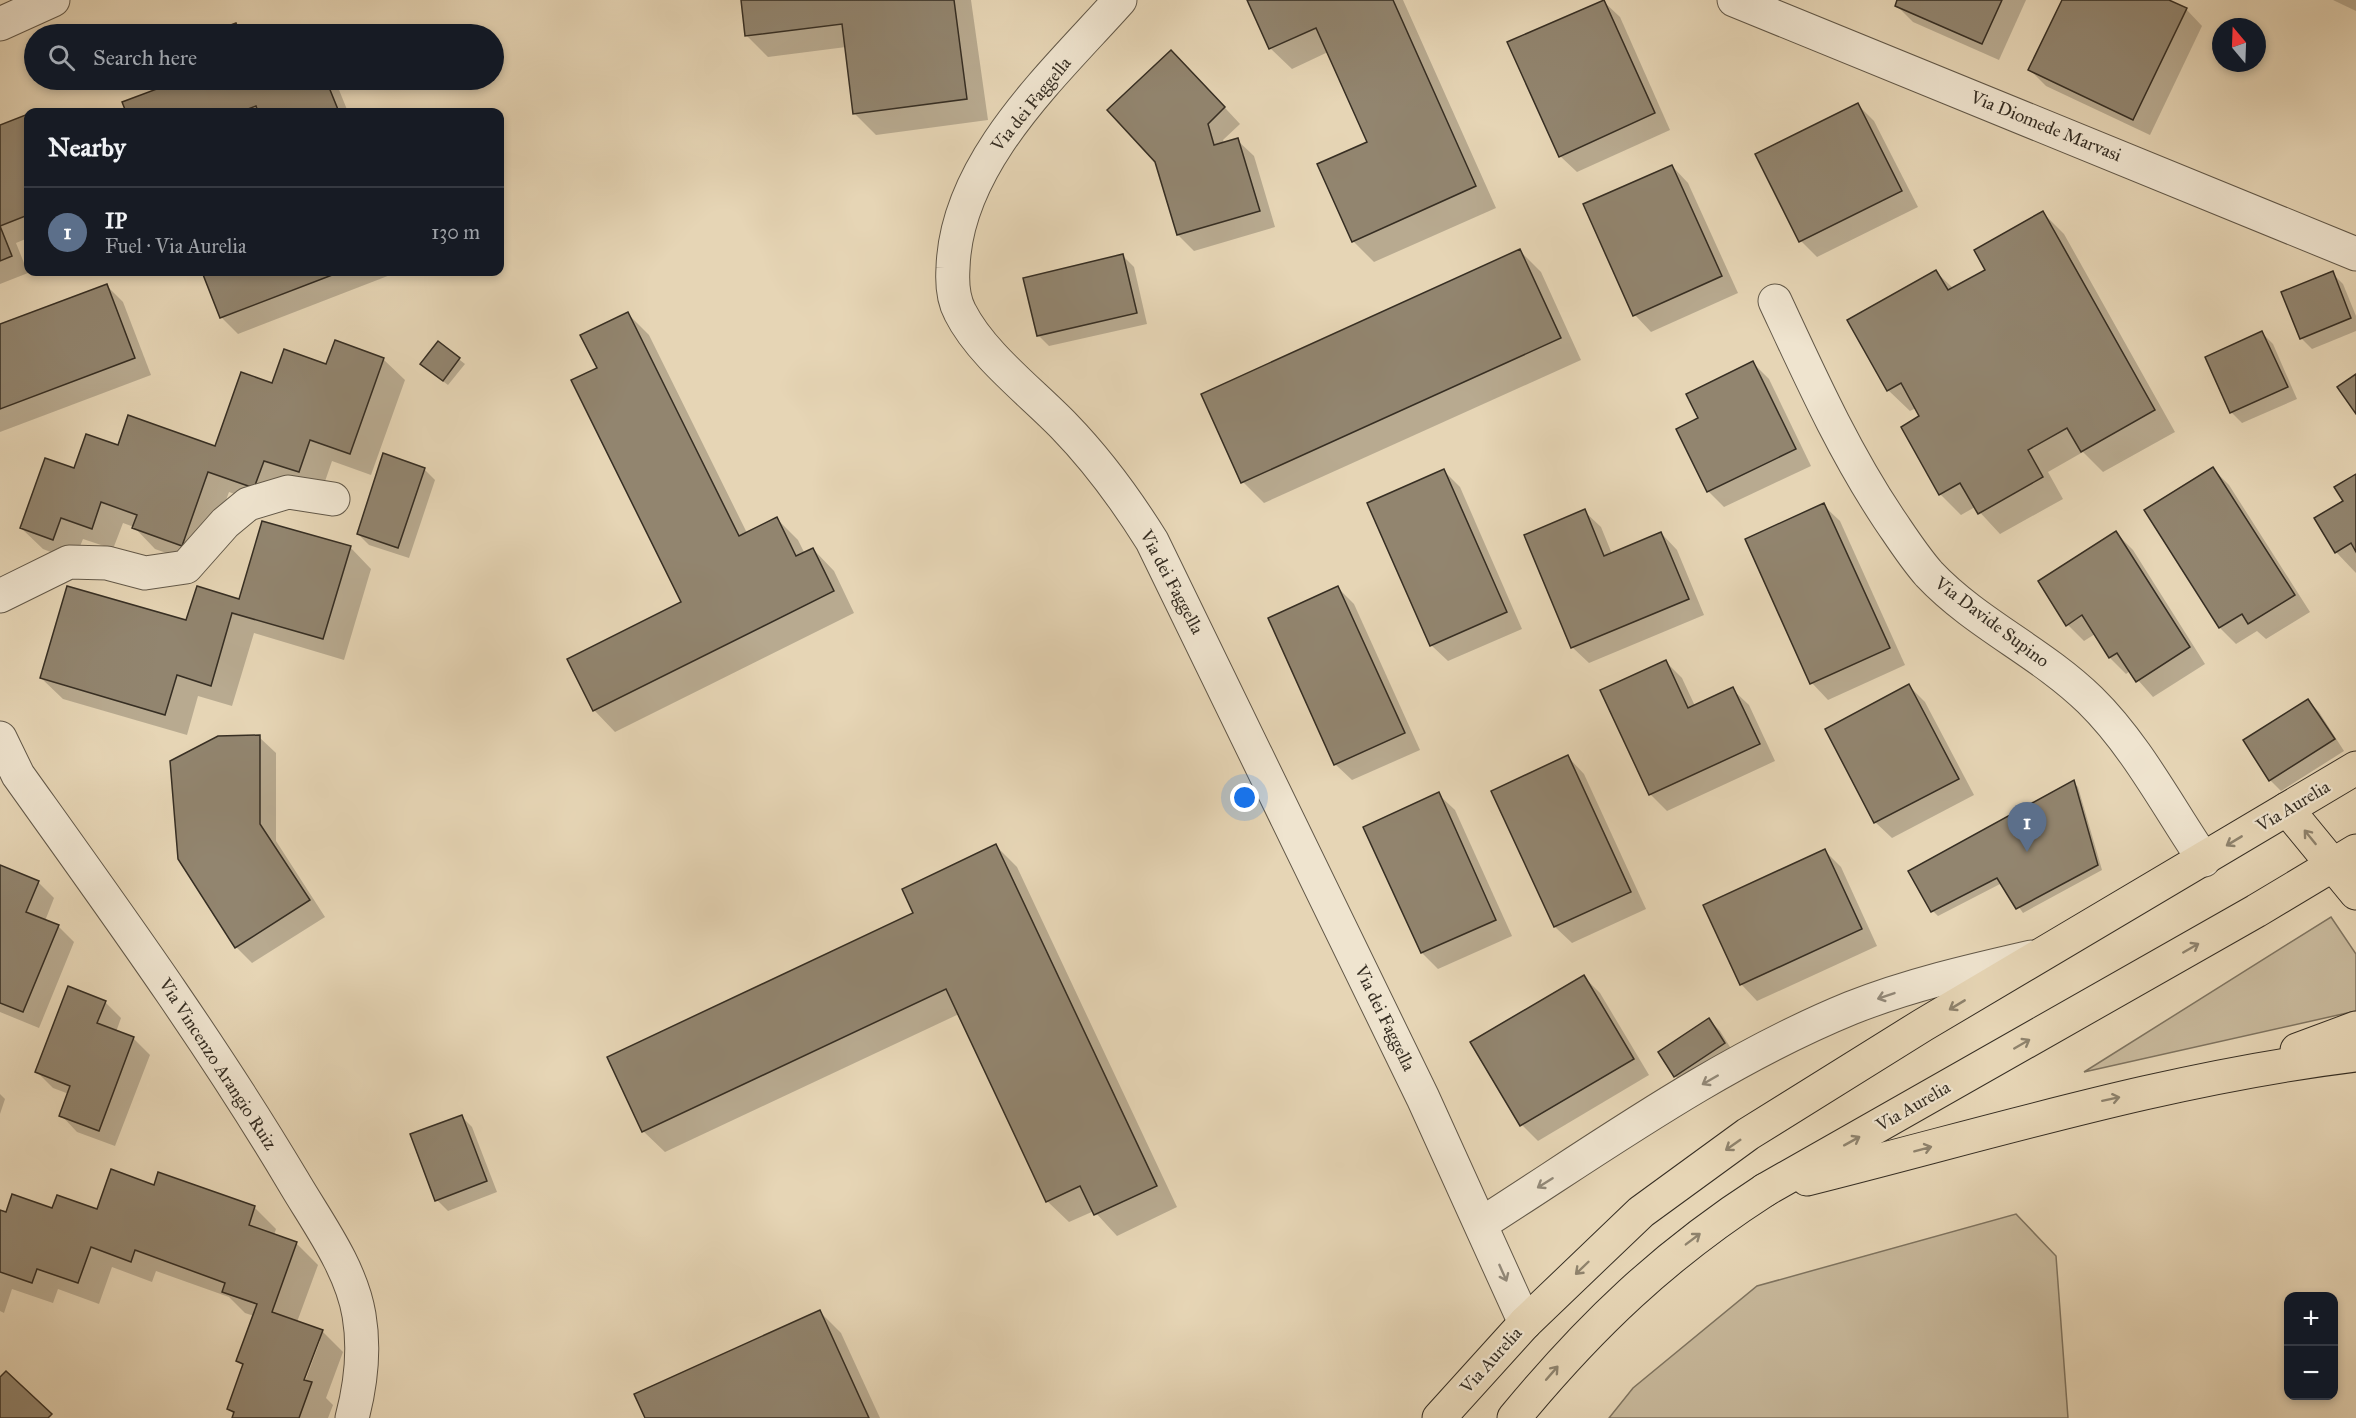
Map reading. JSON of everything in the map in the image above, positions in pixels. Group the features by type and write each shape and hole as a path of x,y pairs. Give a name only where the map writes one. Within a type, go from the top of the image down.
{"main road":[{"name":"Via Aurelia","path":"1439,1418 1525,1323 1641,1212 1679,1182 1799,1101 2356,768"},
{"path":"2287,809 2344,858 2356,893"},
{"name":"Via Aurelia","path":"1514,1418 1579,1342 1639,1284 1702,1232 1765,1190 2344,858"},
{"path":"2231,1074 2356,1028"},
{"path":"1765,1190 2081,1106 2231,1074 2356,1055"}],"street":[{"path":"0,24 54,0"},
{"name":"Via dei Faggella","path":"1120,0 1017,116 984,164 955,243 952,283 959,312 973,332 1066,428 1134,512 1152,541 1408,1066 1525,1323"},
{"name":"Via Diomede Marvasi","path":"1734,0 2356,254"},
{"name":"Via Davide Supino","path":"1775,301 1849,456 1911,551 1945,590 2007,638 2045,662 2091,701 2123,738 2204,860"},
{"path":"0,596 69,562 107,563 145,573 186,567 225,523 248,504 288,492 333,499"},
{"name":"Via Vincenzo Arangio Ruiz","path":"0,738 18,775 194,1023 264,1132 331,1246 351,1287 359,1314 362,1354 360,1388 351,1418"},
{"name":"Via Aurelia","path":"1480,1224 1684,1095 1798,1032 1853,1007 1921,984 2044,953"}],"shaded area":[{"path":"2331,917 2356,954 2356,1011 2084,1072"},
{"path":"2016,1214 2056,1256 2068,1418 1609,1418 1633,1388 1757,1286"}],"building":[{"path":"741,0 954,0 967,99 853,114 842,24 745,36"},
{"path":"1247,0 1393,0 1476,186 1352,242 1317,164 1367,142 1316,28 1269,49"},
{"path":"1604,0 1655,113 1559,157 1507,42"},
{"path":"1897,0 2002,0 1982,44 1895,6"},
{"path":"2062,0 2169,0 2187,8 2133,120 2028,70"},
{"path":"1171,50 1225,107 1208,124 1214,145 1238,138 1260,211 1177,235 1155,162 1107,110"},
{"path":"154,90 330,90 337,108 257,108 256,106 251,108 124,108 122,102"},
{"path":"1858,103 1902,191 1799,242 1755,154"},
{"path":"24,116 24,217 0,226 0,125"},
{"path":"1672,165 1722,276 1633,316 1583,204"},
{"path":"2043,211 2155,410 2081,452 2067,428 2028,450 2043,477 1978,514 1960,483 1939,495 1901,427 1919,416 1901,383 1887,391 1847,320 1936,270 1948,290 1985,270 1974,250"},
{"path":"0,226 12,256 0,261"},
{"path":"1520,249 1561,338 1241,483 1201,394"},
{"path":"1123,254 1137,313 1037,336 1023,278"},
{"path":"2333,271 2351,318 2300,339 2281,292"},
{"path":"204,276 330,276 220,318"},
{"path":"107,284 135,358 0,409 0,324"},
{"path":"628,312 739,536 777,517 796,556 813,548 834,591 593,711 567,659 681,602 571,380 597,368 580,335"},
{"path":"2262,331 2288,387 2230,413 2205,357"},
{"path":"335,340 384,358 350,454 310,440 299,472 264,461 254,488 208,472 182,546 132,528 137,515 101,502 92,529 61,518 53,540 20,528 45,458 74,468 86,434 118,445 128,415 215,446 241,372 272,383 284,349 326,364"},
{"path":"438,341 460,358 443,381 420,364"},
{"path":"1753,361 1796,449 1707,492 1676,429 1698,418 1686,394"},
{"path":"2356,374 2356,414 2337,387"},
{"path":"383,453 425,468 398,548 357,534"},
{"path":"2213,467 2295,595 2248,624 2242,614 2219,628 2144,510"},
{"path":"1444,469 1507,612 1430,646 1367,503"},
{"path":"2356,474 2356,552 2351,543 2335,553 2314,518 2343,501 2334,487"},
{"path":"1824,503 1890,648 1810,684 1745,539"},
{"path":"1585,509 1604,556 1661,532 1689,599 1571,648 1524,535"},
{"path":"262,521 351,546 323,639 232,613 211,686 177,675 165,715 40,678 67,586 186,620 197,586 239,599"},
{"path":"2116,531 2190,647 2136,682 2117,653 2109,658 2082,615 2066,626 2038,581"},
{"path":"1338,586 1405,733 1334,765 1268,618"},
{"path":"1666,660 1688,708 1733,687 1760,744 1649,795 1600,690"},
{"path":"1909,684 1959,779 1874,823 1825,729"},
{"path":"2308,699 2335,739 2269,781 2243,740"},
{"path":"260,735 260,824 310,900 235,948 178,859 170,761 218,736"},
{"path":"1568,755 1631,892 1554,927 1491,791"},
{"path":"2074,780 2098,865 2016,909 1997,878 1931,912 1908,871"},
{"path":"1439,792 1496,920 1421,953 1363,827"},
{"path":"996,844 1157,1186 1094,1215 1080,1186 1046,1202 946,989 642,1132 607,1057 913,913 902,889"},
{"path":"1825,849 1862,929 1740,985 1703,905"},
{"path":"0,865 39,881 26,912 59,925 23,1012 0,1003"},
{"path":"1584,975 1634,1059 1520,1126 1470,1042"},
{"path":"68,986 106,1001 97,1023 134,1037 99,1131 59,1116 70,1086 35,1072"},
{"path":"1709,1018 1725,1043 1674,1077 1658,1052"},
{"path":"462,1115 487,1181 435,1201 410,1134"},
{"path":"111,1169 154,1185 158,1172 255,1206 249,1225 297,1242 272,1312 323,1330 304,1380 312,1382 299,1418 232,1418 234,1412 227,1409 243,1364 236,1361 257,1304 222,1292 225,1283 135,1250 131,1262 91,1247 78,1283 37,1269 32,1283 0,1272 0,1210 6,1212 12,1194 52,1208 57,1195 97,1209"},
{"path":"820,1310 869,1418 645,1418 634,1394"},
{"path":"6,1371 52,1414 48,1418 0,1418 0,1377"}],"place":[{"name":"IP","path":"2027,852"}]}
